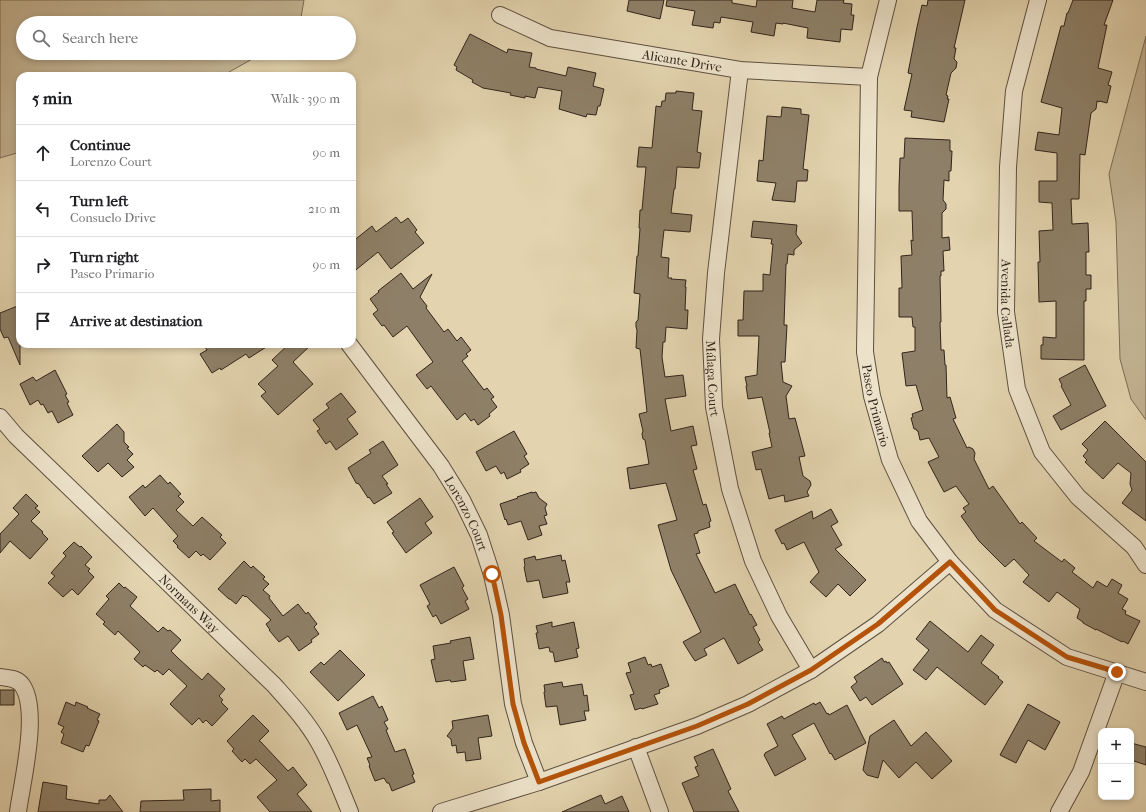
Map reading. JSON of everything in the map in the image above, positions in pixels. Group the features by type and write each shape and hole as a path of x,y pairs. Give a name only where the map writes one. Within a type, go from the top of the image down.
{"street":[{"name":"Paseo Primario","path":"888,0 869,77 865,352 872,396 890,460 919,521 950,562 995,610 1067,657 1146,682"},
{"name":"Avenida Callada","path":"1038,0 1014,91 1008,167 1006,312 1017,388 1042,452 1078,497 1134,547 1146,565"},
{"name":"Alicante Drive","path":"500,15 550,38 740,70 869,77"},
{"name":"Málaga Court","path":"740,70 716,273 712,332 714,408 730,489 753,561 779,616 811,670"},
{"name":"Lorenzo Court","path":"352,348 442,466 462,500 478,535 492,574 501,615 513,704 524,743 539,782"},
{"name":"Normans Way","path":"0,417 16,436 274,684 301,715 318,741 334,772 350,812"},
{"path":"441,812 539,782 697,726 748,704 811,670 878,624 950,562"},
{"path":"1059,812 1081,772 1117,672"},
{"path":"0,677 16,679 22,685 27,697 30,716 31,732 18,812"},
{"path":"636,747 660,812"}],"shaded area":[{"path":"0,0 304,0 301,16 16,16 16,60 251,60 229,72 16,72 16,153 0,158"},
{"path":"1146,36 1146,420 1131,399 1120,359 1116,222 1109,174"}],"building":[{"path":"629,0 664,0 660,19 627,11"},
{"path":"667,0 732,0 732,3 756,7 757,0 793,0 792,8 815,12 817,0 844,0 843,3 852,4 851,15 854,15 852,30 841,29 840,42 807,38 808,28 783,23 776,23 774,36 751,32 753,22 721,17 720,23 714,22 713,28 692,25 695,11 666,6"},
{"path":"928,0 965,0 954,48 956,48 954,59 957,62 956,68 951,73 946,95 948,96 947,99 949,99 944,122 911,117 912,111 904,110 912,74 908,73 917,27 922,5 927,6"},
{"path":"1073,0 1113,0 1104,25 1107,25 1098,68 1112,72 1108,85 1111,86 1107,103 1097,101 1096,109 1091,113 1085,155 1080,154 1079,199 1071,199 1072,224 1088,223 1089,252 1086,252 1086,275 1091,275 1091,289 1086,289 1086,301 1084,301 1084,360 1041,359 1041,345 1043,345 1043,337 1056,338 1056,301 1039,302 1039,231 1053,230 1052,203 1039,202 1039,181 1057,181 1057,153 1035,150 1038,132 1059,135 1062,108 1041,102 1061,26 1064,26 1067,13"},
{"path":"470,34 507,53 508,49 532,53 529,67 566,76 568,67 596,73 593,86 604,89 596,115 587,114 586,117 559,109 562,91 538,87 535,98 525,96 525,98 510,95 511,93 483,88 472,82 473,80 456,70 457,67 454,65"},
{"path":"676,91 694,93 692,110 702,111 697,152 701,153 699,168 677,167 671,213 692,215 690,232 664,230 661,257 669,258 668,278 686,280 685,310 688,310 687,329 666,327 662,357 665,377 683,375 686,396 665,399 671,431 693,426 697,445 691,446 697,469 693,470 703,505 706,504 711,521 709,522 710,527 694,534 700,553 696,554 715,593 735,584 750,615 751,614 757,625 753,627 760,640 758,642 763,650 738,664 724,638 704,649 707,655 695,661 683,642 701,632 671,570 658,525 677,520 666,483 630,489 627,468 649,464 639,414 647,412 640,349 636,348 636,322 638,320 640,294 634,293 638,256 640,210 642,210 646,167 637,167 639,147 652,148 656,106 661,107 662,101 665,101 666,93 676,93"},
{"path":"782,107 801,109 801,114 809,115 803,169 808,170 807,181 797,181 795,202 772,200 776,183 757,181 759,160 763,161 767,116 781,117"},
{"path":"905,138 950,140 950,151 952,151 949,181 944,180 943,200 946,204 946,209 942,213 942,238 949,237 950,250 943,251 944,271 941,271 940,276 940,322 941,350 944,350 946,365 947,398 950,397 956,418 953,419 967,448 969,447 973,449 975,453 974,459 989,489 993,486 1020,524 1022,522 1037,538 1034,541 1062,562 1064,559 1075,568 1072,572 1093,588 1097,581 1107,587 1112,579 1122,585 1118,593 1128,599 1122,609 1126,611 1125,614 1140,621 1128,644 1083,623 1077,618 1080,609 1057,592 1049,602 1023,582 1029,575 1014,559 1005,567 979,541 961,516 966,512 963,508 969,504 956,486 944,492 928,462 939,457 929,438 920,440 918,431 914,429 911,418 913,417 912,414 923,410 916,385 906,386 902,353 915,351 915,327 913,327 912,317 899,317 899,288 902,288 901,256 912,255 911,240 913,241 912,211 899,211 900,158 904,158"},
{"path":"396,217 401,223 408,218 417,230 415,232 424,243 391,269 378,252 356,270 356,239 372,226 376,232"},
{"path":"753,221 797,225 796,234 802,243 794,250 794,255 788,254 786,264 784,325 787,325 785,362 781,362 783,382 792,386 786,396 789,419 795,418 805,456 799,457 803,476 810,481 811,485 807,492 809,496 785,502 784,495 769,499 761,469 756,470 752,452 772,447 762,397 748,399 746,386 745,377 757,375 759,336 738,336 738,320 743,320 744,291 763,291 763,274 770,275 773,244 771,244 772,239 751,237"},
{"path":"401,273 413,289 432,274 420,297 427,306 426,308 444,332 448,329 457,341 461,337 471,350 466,354 468,356 462,361 484,390 487,388 494,397 491,399 497,407 489,414 490,416 478,425 474,419 471,421 465,413 457,420 431,386 427,389 416,375 433,362 407,326 393,337 373,314 378,310 370,299"},
{"path":"16,307 16,348 20,348 20,365 8,337 4,338 0,329 0,313"},
{"path":"206,348 265,348 249,358 246,354 221,370 220,368 212,373 200,354 207,350"},
{"path":"285,348 308,348 293,362 313,384 278,415 261,396 266,392 258,384 278,366 272,360"},
{"path":"1085,365 1106,406 1061,430 1053,416 1071,405 1059,379"},
{"path":"55,370 67,394 65,395 69,402 67,403 73,415 58,423 52,411 48,413 43,404 41,405 38,400 30,405 20,384 33,377 36,381"},
{"path":"341,393 356,412 347,419 358,434 336,450 330,441 326,444 317,431 320,429 313,420 329,408 326,404"},
{"path":"1105,421 1146,462 1146,521 1122,503 1132,490 1130,484 1131,473 1118,463 1103,479 1085,462 1087,460 1083,456 1088,450 1082,444"},
{"path":"117,424 124,432 124,442 129,447 127,448 133,454 127,460 134,467 122,477 108,463 98,472 82,456"},
{"path":"514,431 527,454 524,456 529,464 520,470 521,472 507,479 504,472 501,474 496,466 486,471 476,452"},
{"path":"383,441 398,465 382,476 392,493 374,504 359,484 356,483 348,468 371,453 369,450"},
{"path":"160,475 168,484 170,482 181,494 178,496 184,502 176,510 193,526 202,517 222,535 220,537 226,543 210,560 203,554 201,556 196,551 189,558 173,541 178,536 153,508 145,516 129,497 143,485 145,488"},
{"path":"532,492 536,492 539,498 547,504 545,508 547,515 544,516 547,524 539,526 542,535 528,540 521,521 508,525 500,504"},
{"path":"26,494 38,506 35,508 40,512 31,521 48,539 30,559 10,541 0,553 0,534 19,514 13,508"},
{"path":"420,498 433,517 425,523 432,533 406,553 392,533 394,532 387,522"},
{"path":"831,509 838,522 831,526 842,545 835,549 866,580 850,596 838,584 826,597 810,582 819,572 804,542 787,550 784,543 782,544 775,530 812,511 813,519"},
{"path":"74,542 80,547 81,546 92,557 85,565 90,569 88,571 94,577 78,595 72,589 63,597 48,583 55,576 51,573 66,556 63,553"},
{"path":"561,555 562,561 565,560 570,582 566,582 568,593 543,598 539,580 527,582 524,559 535,556 536,560"},
{"path":"244,561 251,568 253,566 265,577 263,579 269,584 263,590 270,596 269,598 283,616 298,604 306,614 308,612 317,624 314,627 319,634 311,640 312,642 299,651 288,636 279,642 266,624 271,620 246,596 245,597 243,595 236,604 218,589"},
{"path":"454,567 464,586 462,588 468,599 465,601 469,609 441,624 436,615 433,617 427,606 430,604 420,585"},
{"path":"119,583 137,597 130,606 158,632 163,627 168,631 170,630 181,640 171,651 178,658 202,680 208,673 225,689 219,696 223,700 221,702 228,709 212,726 206,720 203,723 199,718 192,725 170,704 187,686 169,669 163,675 157,670 155,672 145,665 143,667 134,659 140,652 118,631 115,635 103,624 105,622 96,614 109,599 106,596"},
{"path":"930,621 968,652 981,635 994,645 981,663 1003,682 985,705 937,667 926,680 913,670 929,650 916,639"},
{"path":"552,622 552,627 574,622 579,648 576,649 578,657 555,662 553,652 550,652 549,647 539,649 536,626"},
{"path":"470,637 474,659 463,661 466,680 436,682 431,660 435,659 433,646 451,643 450,641"},
{"path":"340,650 365,675 338,701 310,672 321,662 324,665"},
{"path":"645,657 648,665 651,664 652,667 661,664 669,686 659,690 660,693 654,695 658,704 635,710 630,695 634,694 626,673 631,672 628,663"},
{"path":"882,658 884,662 889,662 903,684 872,705 866,697 860,701 851,687 857,682 854,677"},
{"path":"562,682 563,687 582,684 584,696 587,695 589,711 584,711 586,720 560,725 557,706 546,707 544,685"},
{"path":"0,690 14,690 14,705 0,705"},
{"path":"373,696 379,708 382,706 388,720 384,722 388,729 386,730 395,752 405,749 414,774 412,775 415,782 392,791 389,783 387,783 384,778 375,781 367,758 372,757 357,725 347,730 339,713"},
{"path":"66,702 75,706 76,702 100,714 97,720 99,721 89,746 86,745 83,752 61,743 64,734 61,732 64,727 58,724"},
{"path":"820,702 829,715 847,705 866,743 835,760 831,753 830,754 814,723 792,735 806,759 775,776 764,755 778,746 767,724 782,716 784,719 814,703 815,705"},
{"path":"1028,704 1060,722 1045,750 1028,740 1016,763 1000,755"},
{"path":"253,715 269,731 259,741 288,771 293,767 307,785 297,794 312,812 270,812 257,797 277,780 256,759 250,764 245,759 242,762 232,751 234,749 227,741"},
{"path":"488,715 492,736 478,738 481,759 466,761 465,752 457,753 456,745 452,746 451,739 447,736 453,728 452,721"},
{"path":"894,720 911,746 926,732 952,761 932,779 916,762 899,778 883,760 878,778 867,775 863,770 870,736"},
{"path":"1134,744 1146,747 1146,765 1134,761"},
{"path":"713,749 731,789 728,791 739,812 694,812 682,783 699,776 695,767 698,766 694,757"},
{"path":"43,782 67,786 66,799 99,804 99,800 106,800 110,795 123,812 38,812"},
{"path":"211,789 211,801 220,800 220,812 140,812 141,801 184,800 183,790"},
{"path":"601,795 605,804 622,796 629,812 562,812"}],"route":[{"path":"492,574 501,615 513,704 524,743 539,782 697,726 748,704 811,670 846,647 878,624 950,562 995,610 1067,657 1117,672"}]}
